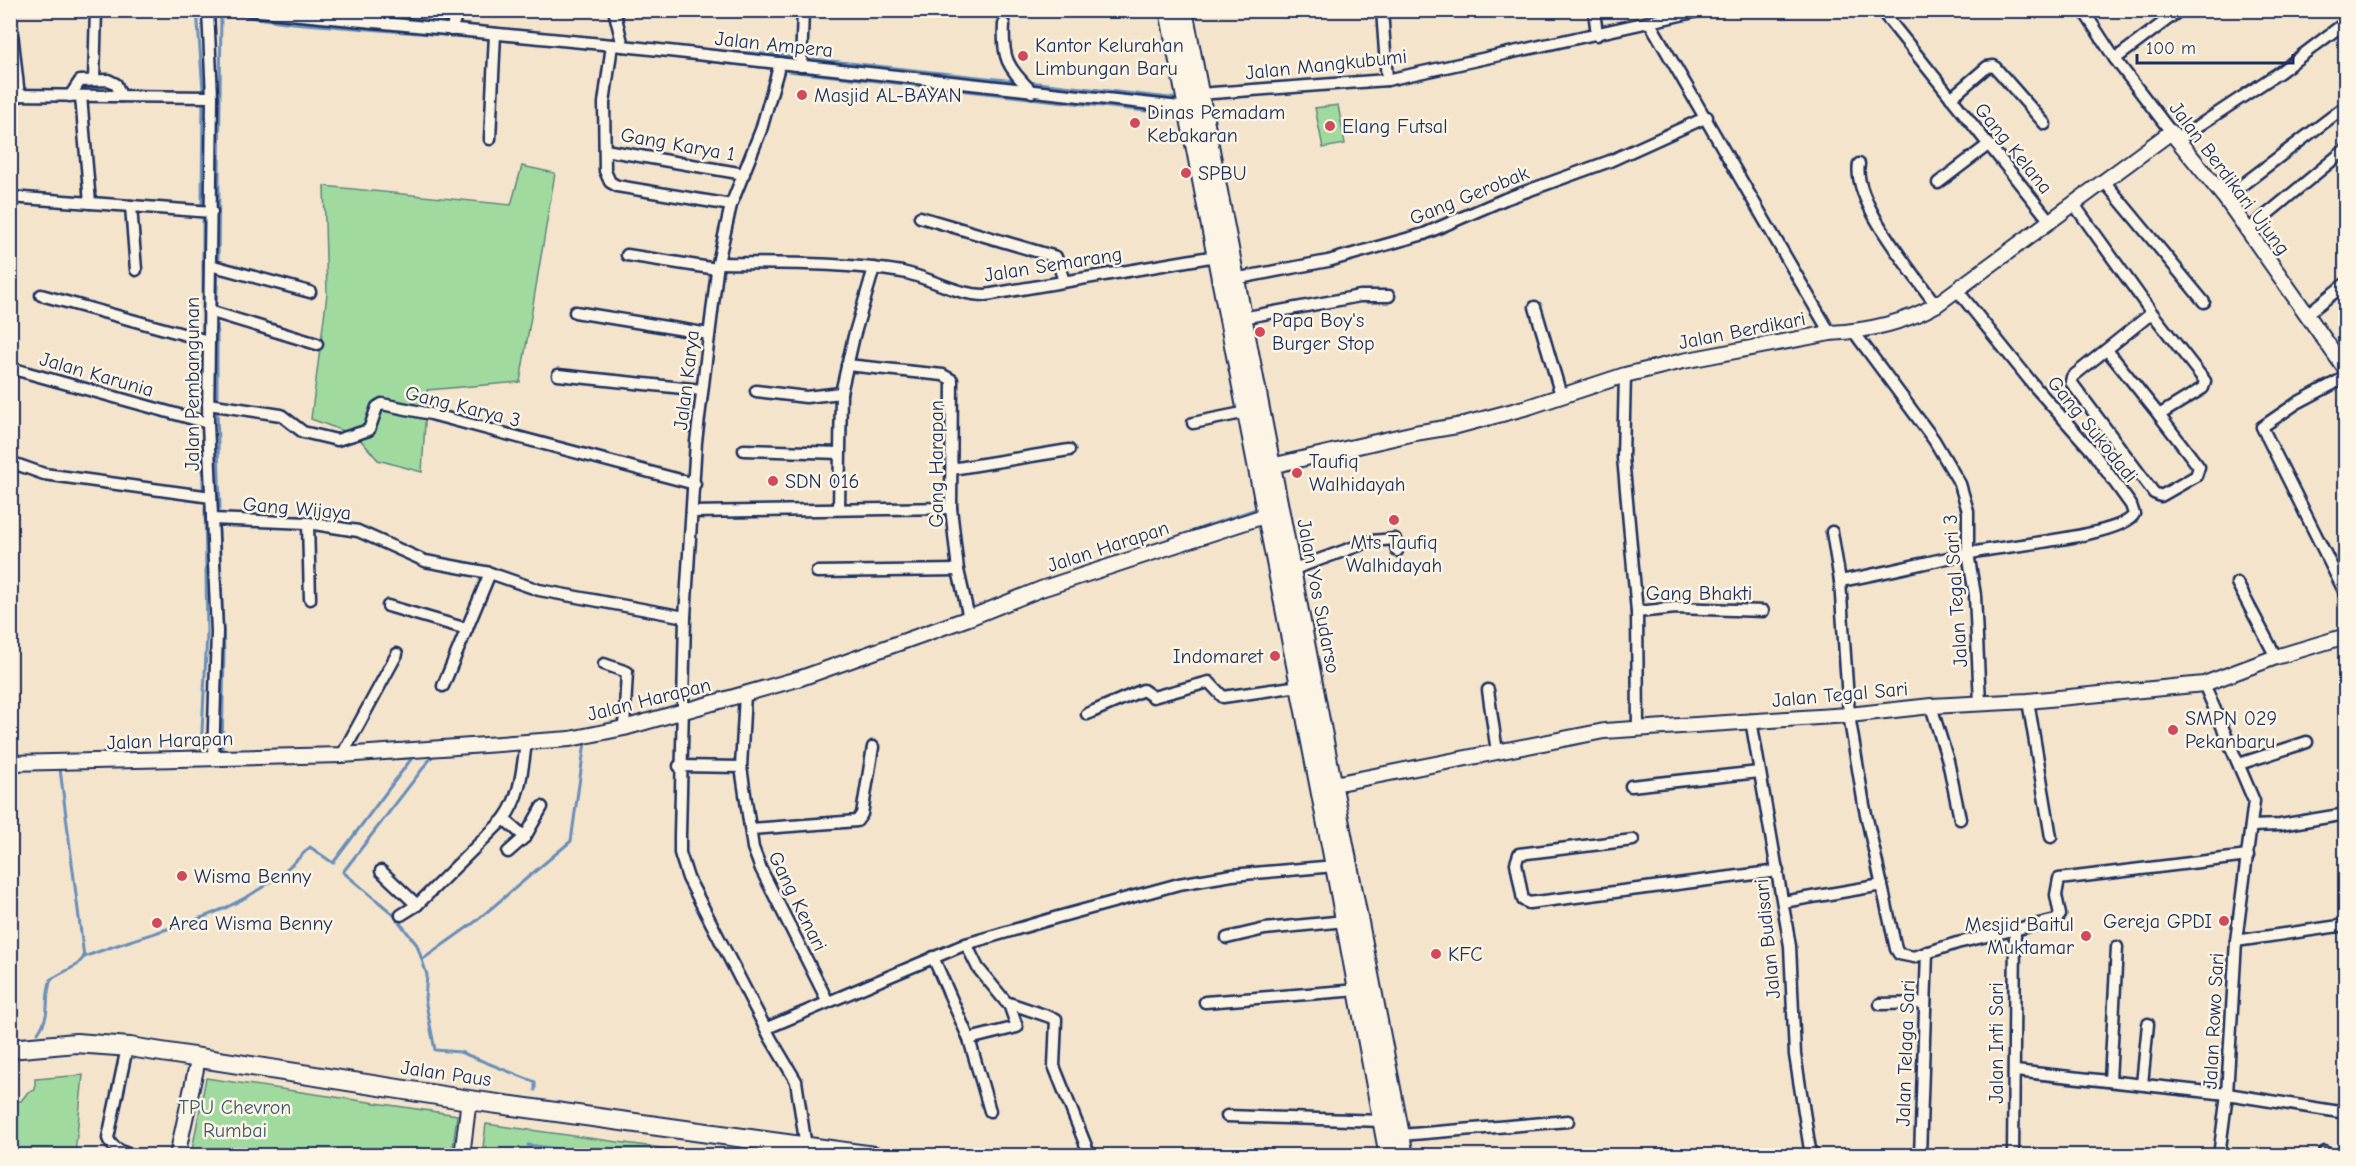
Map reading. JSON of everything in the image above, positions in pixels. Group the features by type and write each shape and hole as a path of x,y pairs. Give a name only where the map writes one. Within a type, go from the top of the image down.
{"main road":[{"name":"Jalan Yos Sudarso","path":"1168,10 1194,101 1242,318 1247,412 1346,921 1356,940 1358,990 1389,1155"},
{"name":"Jalan Yos Sudarso","path":"1182,10 1216,256 1271,466 1334,784 1356,940 1404,1155"},
{"name":"Jalan Paus","path":"10,1049 76,1043 130,1047 468,1104"},
{"name":"Jalan Paus","path":"10,1060 75,1054 125,1057 196,1069 809,1151 874,1155"}],"street":[{"path":"94,80 96,10"},
{"name":"Jalan Pembangunan","path":"208,10 212,97 212,212 209,311 205,340 209,496 216,519 213,757"},
{"name":"Jalan Ampera","path":"248,10 618,45 1032,92 1194,101"},
{"path":"451,30 458,10"},
{"path":"614,10 618,45 604,103 607,176 617,186 731,205"},
{"path":"801,66 802,10"},
{"path":"1382,10 1387,80"},
{"path":"1594,10 1597,35"},
{"name":"Jalan Mangkubumi","path":"1194,101 1387,80 1703,10"},
{"name":"Gang Kelana","path":"1881,10 2049,220"},
{"name":"Jalan Berdikari Ujung","path":"2083,10 2115,59 2225,198 2346,370"},
{"path":"2115,59 2180,10"},
{"path":"10,14 15,96 212,97"},
{"path":"2174,136 2280,72 2346,22"},
{"path":"1650,23 1707,117 1830,333"},
{"path":"1004,24 1004,56 1012,71 1032,92"},
{"path":"490,139 495,34"},
{"name":"Jalan Karya","path":"780,63 761,130 731,205 717,266 696,442 685,617 680,766 680,853 688,878 771,1039 796,1082 809,1151"},
{"name":"Gang Kelana","path":"1951,98 1987,67 1994,66 2045,124"},
{"path":"90,203 75,84 80,81 108,80 116,84 121,96"},
{"path":"2225,198 2346,106"},
{"name":"Gang Gerobak","path":"1234,279 1328,261 1424,234 1496,203 1610,161 1707,117"},
{"name":"Jalan Berdikari","path":"1271,466 1415,432 1457,426 1528,407 1625,375 1683,361 1830,333 1854,332 1916,317 1957,290 2103,180 2174,136"},
{"path":"1938,183 1988,145"},
{"path":"2248,230 2346,149"},
{"name":"Gang Karya 1","path":"605,150 744,174"},
{"path":"1859,164 1858,181 1872,213 1936,305"},
{"path":"2103,180 2204,303"},
{"path":"10,197 212,212"},
{"path":"2073,203 2152,313 2206,383 2203,388 2159,415"},
{"path":"131,206 136,270"},
{"path":"920,217 1056,256 1064,281"},
{"name":"Jalan Semarang","path":"627,255 717,266 874,268 913,275 966,295 1019,291 1064,281 1216,256"},
{"path":"210,265 310,292"},
{"path":"839,508 841,393 874,268"},
{"path":"2306,315 2346,283"},
{"name":"Gang Sukodadi","path":"1957,290 2016,365 2092,451 2131,505 2134,514 2132,520 2097,532 2039,544 2005,546 1968,553"},
{"path":"41,295 205,340"},
{"path":"1242,318 1360,296 1389,296"},
{"path":"1535,307 1561,395"},
{"path":"209,311 317,344"},
{"path":"575,312 710,334"},
{"path":"2107,350 2199,467 2196,476 2161,496 2154,493 2072,384 2072,377 2152,313"},
{"name":"Jalan Tegal Sari 3","path":"1854,332 1935,440 1960,484 1968,511 1968,553 1976,607 1980,703"},
{"name":"Gang Harapan","path":"847,365 943,375 952,380 951,508 958,570 969,616"},
{"name":"Jalan Karunia","path":"10,368 207,422"},
{"path":"558,375 702,390"},
{"path":"1625,375 1623,457 1636,612 1638,728"},
{"path":"2346,377 2297,403 2262,427 2346,595"},
{"path":"756,391 806,397 841,393"},
{"name":"Gang Karya 3","path":"208,404 281,415 303,432 341,441 369,430 377,407 382,404 431,414 695,483"},
{"path":"1193,423 1247,412"},
{"path":"744,450 839,453"},
{"path":"952,469 1069,450"},
{"path":"10,462 44,474 209,496"},
{"path":"692,512 951,508"},
{"name":"Jalan Harapan","path":"10,764 342,754 421,756 570,739 746,699 1041,589 1267,515"},
{"name":"Gang Wijaya","path":"216,519 308,523 369,534 425,561 490,573 539,590 685,617"},
{"path":"308,523 310,599"},
{"path":"1832,532 1840,581 1849,715 1896,949 1906,957 2056,920 2060,915 2056,895 2059,879 2248,856"},
{"path":"1291,570 1371,541 1395,539 1397,551"},
{"path":"1840,581 1900,570 1968,553"},
{"path":"817,572 958,570"},
{"path":"443,686 490,573"},
{"path":"2237,583 2276,657"},
{"path":"388,606 467,629"},
{"name":"Gang Bhakti","path":"1636,612 1676,608 1763,611"},
{"name":"Jalan Tegal Sari","path":"1334,784 1604,731 1849,715 1931,706 2028,701 2204,684 2276,657 2346,636"},
{"path":"342,754 397,654"},
{"path":"604,664 627,672 624,728"},
{"path":"1087,714 1143,690 1153,697 1209,682 1223,697 1299,686"},
{"name":"Jalan Rowo Sari","path":"2204,684 2254,798 2236,942 2227,1094 2219,1155"},
{"path":"1488,690 1497,752"},
{"name":"Gang Kenari","path":"746,699 741,767 753,848 761,869 828,1002"},
{"path":"2028,701 2051,837"},
{"path":"1931,706 1948,761 1960,819"},
{"name":"Jalan Budisari","path":"1751,720 1790,946 1795,1055 1810,1155"},
{"path":"2239,764 2307,742"},
{"path":"401,915 417,905 504,819 514,806 519,790 526,743"},
{"path":"751,829 857,821 862,814 873,747"},
{"path":"680,766 741,767"},
{"path":"1630,786 1759,772"},
{"path":"508,852 525,837 542,807"},
{"path":"2251,826 2280,825 2346,814"},
{"path":"504,819 525,837"},
{"path":"1633,840 1519,854 1516,863 1523,900 1529,903 1778,871"},
{"path":"767,1028 966,944 1179,884 1232,875 1335,866"},
{"path":"381,871 417,905"},
{"path":"1783,902 1882,885"},
{"path":"1227,938 1265,929 1346,921"},
{"path":"2236,942 2346,925"},
{"name":"Jalan Inti Sari","path":"2013,1155 2015,930"},
{"path":"966,944 978,968 1009,1004 1017,1027 969,1039"},
{"path":"2110,1081 2117,947"},
{"name":"Jalan Telaga Sari","path":"1920,1155 1927,952"},
{"path":"933,957 969,1039 990,1111"},
{"path":"1205,1002 1358,990"},
{"path":"1009,1004 1056,1019 1054,1066 1090,1155"},
{"path":"1880,1004 1925,1004"},
{"path":"2142,1084 2148,1024"},
{"path":"125,1057 108,1138 110,1143 121,1152 132,1155"},
{"path":"177,1155 196,1069"},
{"path":"2015,1071 2227,1094 2346,1113"},
{"path":"462,1155 468,1104"},
{"path":"1227,1116 1383,1120"},
{"path":"1401,1135 1568,1121"}],"green space":[{"name":"Elang Futsal","path":"1338,105 1345,144 1323,148 1315,108"},
{"path":"522,166 555,173 520,382 427,390 422,472 378,460 357,436 311,419 327,294 324,186 511,205"},
{"path":"83,1075 75,1155 11,1155 11,1102 21,1101 28,1092 35,1090 35,1079"},
{"name":"TPU Chevron Rumbai","path":"206,1078 457,1115 452,1155 191,1155"},
{"path":"486,1124 713,1155 482,1155"}],"waterway":[{"path":"197,10 203,90"},
{"path":"310,10 447,23"},
{"path":"218,262 221,13 293,23 492,39"},
{"path":"457,24 533,32"},
{"path":"498,40 524,42"},
{"path":"697,49 791,56"},
{"path":"671,57 768,68"},
{"path":"812,59 1015,81"},
{"path":"788,71 1182,115"},
{"path":"1029,82 1179,99"},
{"path":"202,207 203,100"},
{"path":"203,217 203,336"},
{"path":"216,307 218,273"},
{"path":"217,324 217,400"},
{"path":"203,343 203,409"},
{"path":"217,410 220,509"},
{"path":"203,428 203,489"},
{"path":"146,753 201,751 207,634 205,508"},
{"path":"1142,549 1256,509"},
{"path":"219,530 224,651 222,751 239,751"},
{"path":"1038,597 1057,591"},
{"path":"974,608 983,605"},
{"path":"934,623 957,615"},
{"path":"861,664 917,644"},
{"path":"789,674 823,663"},
{"path":"638,731 721,708"},
{"path":"423,959 475,922 571,841 585,742"},
{"path":"434,754 343,872 393,914 417,945 427,975 425,999 435,1050 460,1052 535,1082 535,1090"},
{"path":"10,756 28,756"},
{"path":"282,763 412,758"},
{"path":"38,1033 47,1012 51,979 77,965 84,957 204,917 231,905 284,872 310,847 333,863 412,758"},
{"path":"45,769 99,768"},
{"path":"60,769 84,957"},
{"path":"528,1145 610,1156"}],"place":[{"name":"Kantor Kelurahan Limbungan Baru","path":"1023,56"},
{"name":"Masjid AL-BAYAN","path":"802,95"},
{"name":"Dinas Pemadam Kebakaran","path":"1135,123"},
{"name":"Elang Futsal","path":"1330,126"},
{"name":"SPBU","path":"1186,173"},
{"name":"Papa Boy's Burger Stop","path":"1260,332"},
{"name":"Taufiq Walhidayah","path":"1297,473"},
{"name":"SDN 016","path":"773,481"},
{"name":"Mts Taufiq Walhidayah","path":"1394,520"},
{"name":"Indomaret","path":"1275,656"},
{"name":"SMPN 029 Pekanbaru","path":"2173,730"},
{"name":"Wisma Benny","path":"182,876"},
{"name":"Gereja GPDI","path":"2224,921"},
{"name":"Area Wisma Benny","path":"157,923"},
{"name":"Mesjid Baitul Muktamar","path":"2086,936"},
{"name":"KFC","path":"1436,954"}]}
